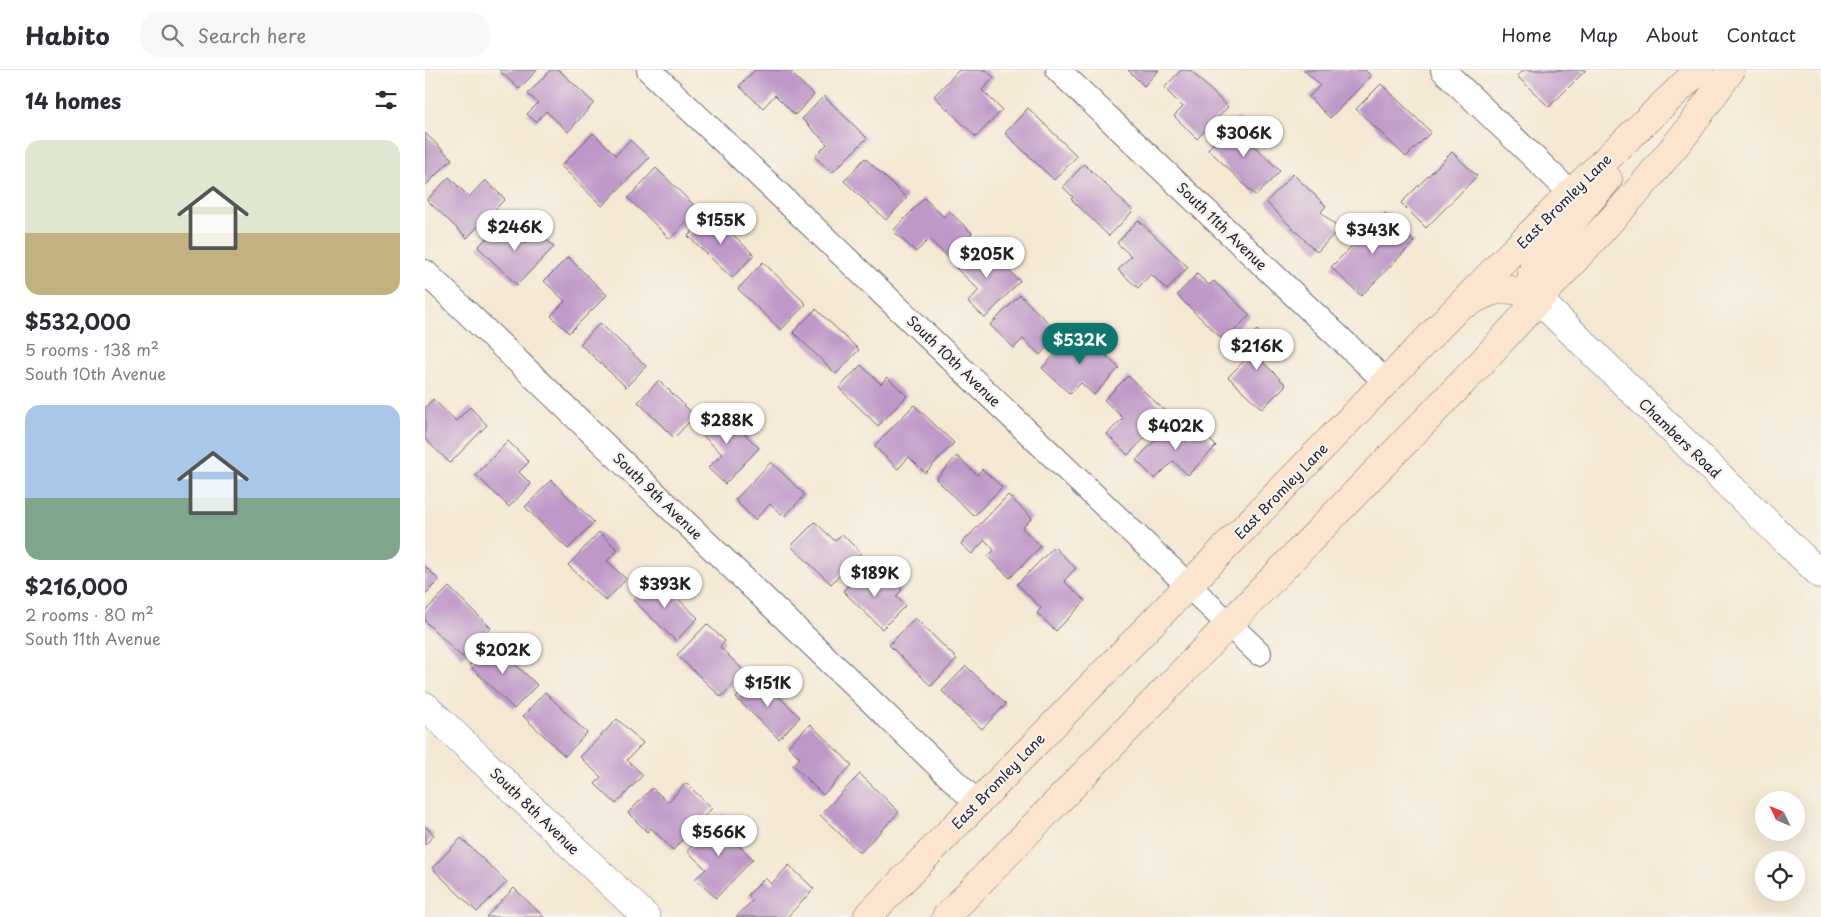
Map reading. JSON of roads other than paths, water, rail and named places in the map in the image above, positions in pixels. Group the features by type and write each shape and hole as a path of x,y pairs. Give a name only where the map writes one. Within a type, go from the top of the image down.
{"main road":[{"name":"East Bromley Lane","path":"867,917 1453,312 1571,193 1699,70"},
{"path":"946,917 1452,394 1670,153 1731,70"},
{"path":"1539,300 1531,284 1532,271 1535,266 1621,163 1667,100"},
{"path":"1453,312 1486,293 1500,289 1521,292 1539,300"}],"street":[{"name":"South 10th Avenue","path":"649,70 1259,653"},
{"name":"South 11th Avenue","path":"1058,70 1386,382"},
{"path":"1443,70 1571,193"},
{"name":"South 9th Avenue","path":"425,272 977,803"},
{"name":"Chambers Road","path":"1539,300 1821,575"},
{"name":"South 8th Avenue","path":"425,706 646,917"}]}
